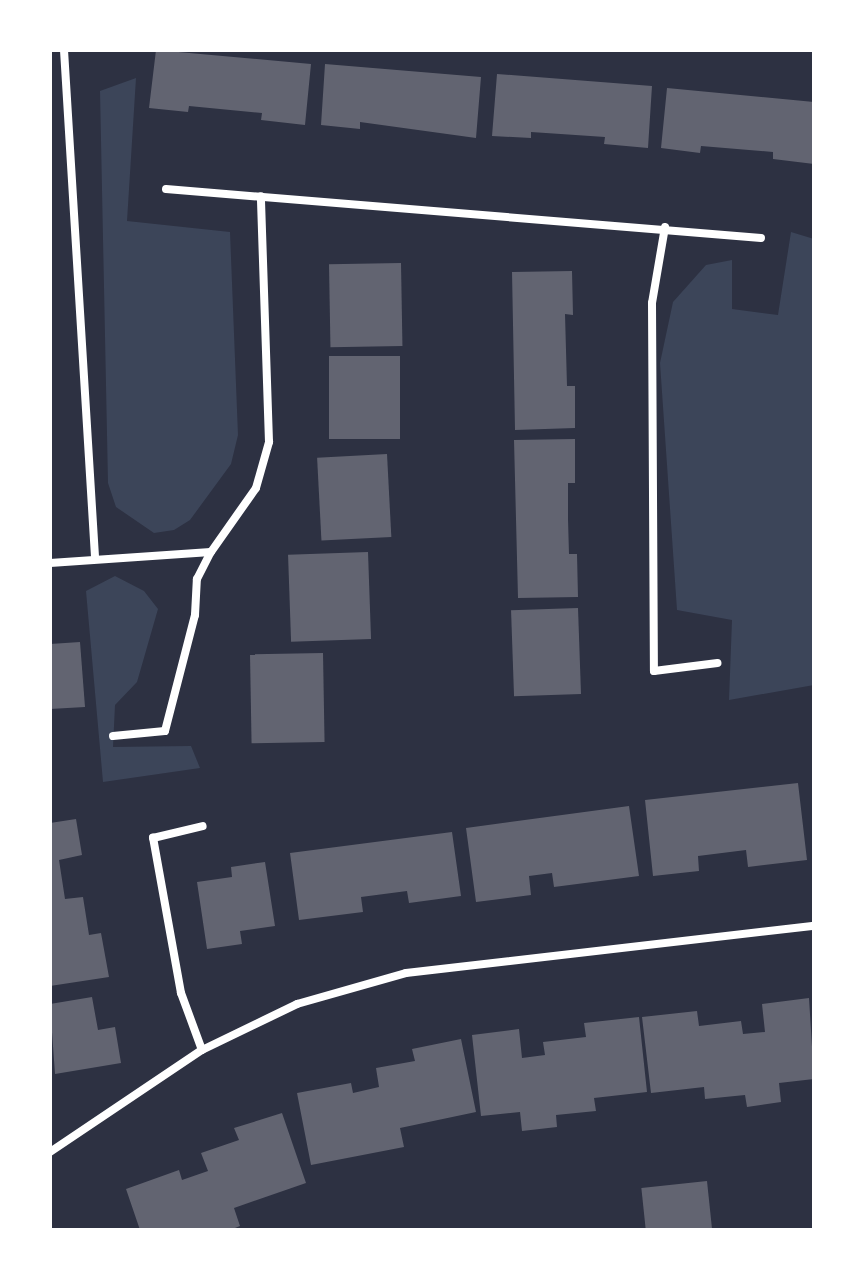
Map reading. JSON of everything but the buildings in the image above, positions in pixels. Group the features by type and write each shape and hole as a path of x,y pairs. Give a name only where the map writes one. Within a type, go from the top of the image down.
{"street":[{"path":"64,50 95,557"},
{"path":"166,189 665,227 761,238"},
{"path":"113,736 165,731 195,615 197,579 211,552 256,488 269,442 261,196"},
{"path":"665,227 652,303 654,671 717,663"},
{"path":"50,563 95,557 211,552"},
{"path":"202,1050 181,993 153,838 203,826"},
{"path":"50,1152 202,1050 297,1004 406,973 814,926"}],"shaded area":[{"path":"136,78 127,221 230,232 238,435 231,464 190,520 174,530 154,533 116,507 108,483 100,91"},
{"path":"791,232 814,239 814,685 729,700 732,620 677,610 660,363 673,302 706,265 732,260 732,309 778,315"},
{"path":"115,576 144,591 158,609 137,682 115,705 113,747 191,746 200,768 103,782 86,591"}]}
